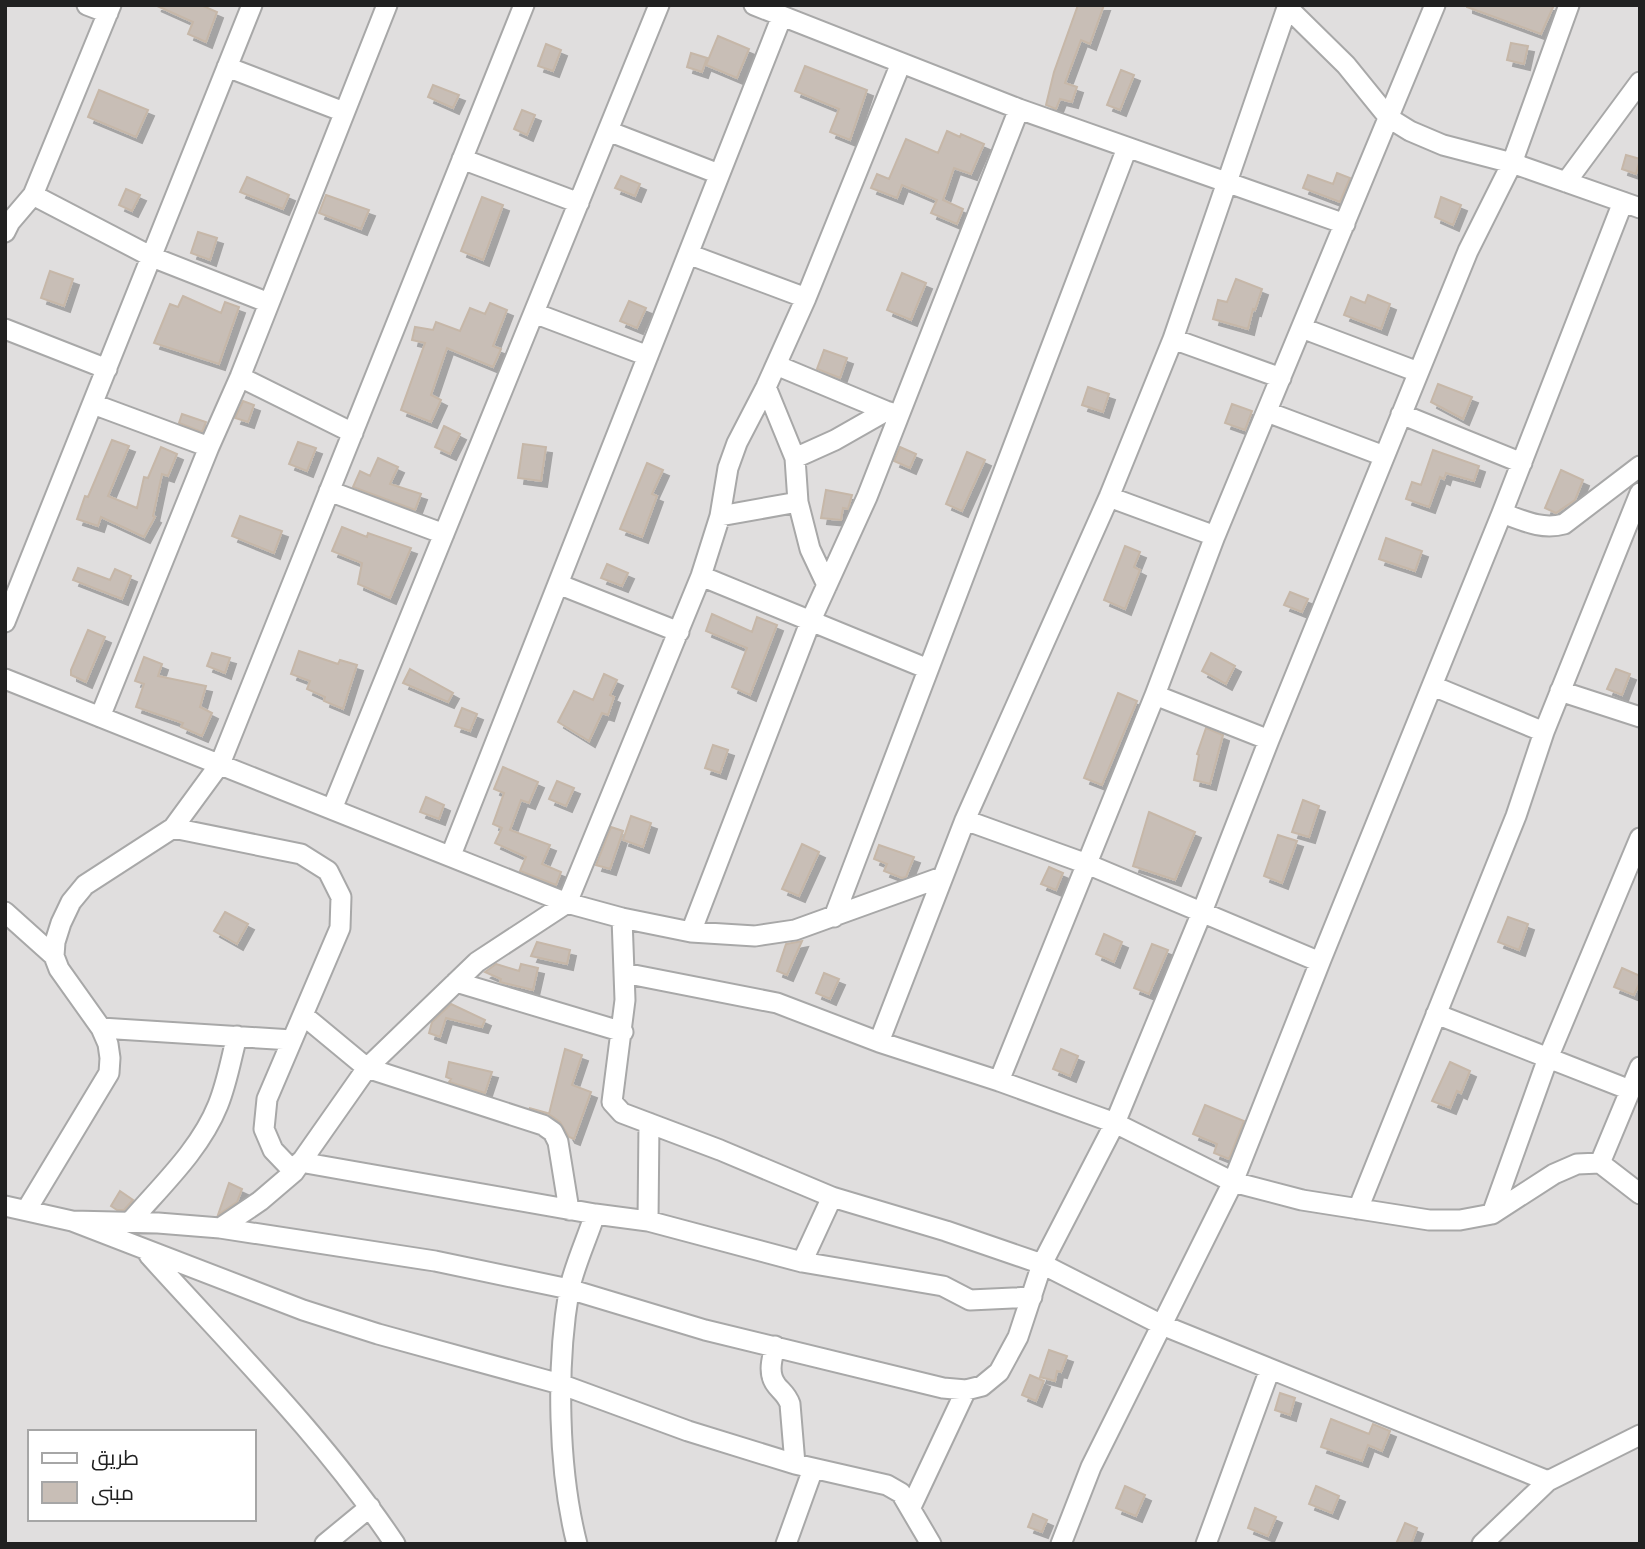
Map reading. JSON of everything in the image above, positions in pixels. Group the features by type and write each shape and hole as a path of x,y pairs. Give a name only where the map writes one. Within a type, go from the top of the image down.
{"street":[{"path":"5,232 33,195 110,9 87,5"},
{"path":"5,622 252,5"},
{"path":"100,717 240,377 387,5"},
{"path":"27,1209 108,1073 108,1044 101,1028 59,969 54,956 61,923 71,902 85,886 173,828 220,764 524,5"},
{"path":"332,809 659,5"},
{"path":"754,5 1019,109 1345,224"},
{"path":"999,1081 1215,536 1435,5"},
{"path":"72,1221 220,1228 435,1261 569,1289 668,1319 943,1388 965,1390 982,1386 999,1373 1018,1337 1042,1264 1115,1123 1468,251 1512,163 1569,5"},
{"path":"879,1042 965,820 1109,497 1173,339 1288,6 1346,65 1389,118 1410,131 1443,145 1512,163 1631,205 1522,463 1234,1182 1091,1467 1061,1544"},
{"path":"452,855 782,16"},
{"path":"220,1228 260,1201 297,1167 367,1068 477,962 567,903 701,576 720,516 728,468 737,443 766,387 806,298 901,63"},
{"path":"227,67 344,112"},
{"path":"1566,182 1640,82"},
{"path":"691,932 811,620 867,498 892,413 1019,109"},
{"path":"608,131 719,174"},
{"path":"834,917 1127,148"},
{"path":"463,159 579,203"},
{"path":"33,195 152,257 269,303"},
{"path":"688,254 806,298"},
{"path":"534,313 648,356"},
{"path":"1302,328 1418,372"},
{"path":"5,329 107,369"},
{"path":"1173,339 1281,378"},
{"path":"776,365 892,413"},
{"path":"240,377 353,433"},
{"path":"766,387 795,458 798,502 810,549 827,585"},
{"path":"93,404 209,447"},
{"path":"1267,412 1384,456"},
{"path":"795,458 892,413"},
{"path":"1401,414 1522,463"},
{"path":"1502,513 1536,525 1551,527 1564,524 1640,466"},
{"path":"329,491 444,534"},
{"path":"1359,1209 1516,816 1560,691 1640,494"},
{"path":"1109,497 1215,536"},
{"path":"720,516 798,502"},
{"path":"701,576 928,669"},
{"path":"558,584 679,632"},
{"path":"5,679 567,903 622,918 691,932 755,936 795,930 942,877"},
{"path":"1433,686 1544,732"},
{"path":"1560,691 1640,718"},
{"path":"1154,695 1269,740"},
{"path":"965,820 1087,864 1320,962"},
{"path":"173,828 300,854 328,871 341,897 340,928 267,1099 264,1129 273,1150 297,1167 648,1221 802,1262 943,1286 970,1300 1032,1297"},
{"path":"1492,1214 1548,1058 1640,838"},
{"path":"5,912 54,956"},
{"path":"622,918 625,1000 612,1102 622,1113 720,1150 832,1198 946,1231 1042,1264 1162,1325 1548,1481"},
{"path":"624,973 777,1003 879,1042 1115,1123 1234,1182 1302,1200 1429,1220 1460,1220 1492,1214 1553,1174 1577,1164 1600,1164 1640,1194"},
{"path":"456,982 623,1032"},
{"path":"1436,1014 1630,1090"},
{"path":"303,1015 367,1068 543,1125 553,1132 558,1142 569,1210"},
{"path":"101,1028 292,1040"},
{"path":"130,1222 195,1146 207,1128 219,1104 237,1036"},
{"path":"1600,1164 1640,1067"},
{"path":"648,1221 649,1123"},
{"path":"802,1262 832,1198"},
{"path":"5,1206 72,1221 303,1310 378,1334 560,1384 688,1431 804,1466 887,1485 901,1493 930,1543"},
{"path":"577,1544 566,1493 560,1384 569,1289 595,1214"},
{"path":"146,1251 298,1419 370,1507 395,1544"},
{"path":"775,1346 771,1371 773,1380 788,1397 804,1466 786,1544"},
{"path":"1206,1544 1270,1368"},
{"path":"911,1507 965,1390"},
{"path":"1482,1544 1548,1481 1640,1435"},
{"path":"325,1544 370,1507"}],"shaded area":[{"path":"5,5 1640,5 1640,1544 5,1544"}],"building":[{"path":"155,5 201,5 217,12 206,42 188,34 193,22"},
{"path":"1078,5 1104,5 1090,44 1081,40 1065,83 1077,87 1072,102 1060,99 1056,109 1046,105 1054,72"},
{"path":"1467,5 1554,5 1541,34"},
{"path":"718,36 749,49 737,78 706,65"},
{"path":"1511,43 1528,46 1524,64 1507,60"},
{"path":"546,44 561,50 553,71 538,66"},
{"path":"691,53 707,58 702,72 687,67"},
{"path":"805,66 867,90 850,140 830,132 839,109 795,91"},
{"path":"1121,70 1134,75 1120,110 1107,105"},
{"path":"433,85 459,95 453,108 428,97"},
{"path":"99,90 148,110 136,137 88,117"},
{"path":"522,110 535,115 527,135 514,129"},
{"path":"947,131 984,144 971,174 954,168 943,200 963,209 957,224 931,213 937,200 902,185 897,198 871,188 877,174 889,179 906,139 938,153"},
{"path":"1626,155 1640,159 1636,174 1622,169"},
{"path":"1337,173 1350,178 1340,202 1303,188 1308,175 1333,184"},
{"path":"621,176 640,184 635,196 615,188"},
{"path":"247,177 289,195 283,209 240,192"},
{"path":"126,189 140,195 132,211 119,205"},
{"path":"326,195 369,210 361,229 319,213"},
{"path":"482,197 503,205 483,260 461,251"},
{"path":"1441,197 1461,205 1453,225 1435,217"},
{"path":"198,232 217,238 210,260 191,253"},
{"path":"50,271 73,279 64,306 41,298"},
{"path":"902,273 926,283 911,320 887,310"},
{"path":"1236,279 1262,289 1248,329 1213,319 1218,300 1227,302"},
{"path":"1368,295 1390,304 1381,329 1344,315 1351,297 1365,303"},
{"path":"183,296 221,313 225,302 239,307 219,364 154,343 170,304 178,307"},
{"path":"629,301 646,308 637,328 620,321"},
{"path":"490,303 507,310 493,346 501,349 493,367 447,348 431,395 441,400 431,422 401,410 425,343 412,340 415,327 433,330 436,322 460,331 470,308 485,314"},
{"path":"824,350 847,358 840,378 817,369"},
{"path":"1438,384 1472,397 1463,419 1431,402"},
{"path":"1088,387 1109,394 1103,412 1082,405"},
{"path":"243,401 254,405 248,422 235,418"},
{"path":"1232,404 1252,411 1245,430 1225,423"},
{"path":"182,414 206,422 202,432 179,423"},
{"path":"444,426 460,434 450,454 435,447"},
{"path":"112,440 129,446 108,496 137,508 144,477 148,478 161,447 177,454 168,476 162,474 153,516 155,517 144,537 101,517 98,526 77,519"},
{"path":"298,442 316,448 307,471 289,464"},
{"path":"523,444 546,447 541,481 518,478"},
{"path":"900,447 916,454 910,468 894,461"},
{"path":"1433,450 1479,466 1474,481 1446,473 1444,479 1440,477 1429,507 1406,499 1412,482 1421,485"},
{"path":"967,452 985,460 962,511 946,504"},
{"path":"378,458 398,467 390,484 421,494 415,510 353,487 360,471 370,476"},
{"path":"647,463 663,470 652,494 657,496 642,537 620,529"},
{"path":"1561,470 1583,480 1575,500 1556,513 1545,508"},
{"path":"826,490 852,495 848,509 843,508 841,520 821,518"},
{"path":"240,516 282,531 274,553 232,536"},
{"path":"342,527 367,537 368,533 411,548 390,598 358,584 362,563 332,551"},
{"path":"1386,538 1422,551 1415,571 1379,559"},
{"path":"1125,546 1140,552 1134,567 1140,570 1125,609 1104,600"},
{"path":"607,564 628,573 622,586 601,578"},
{"path":"78,568 110,580 115,569 131,576 122,599 73,580"},
{"path":"1290,592 1308,599 1302,612 1284,605"},
{"path":"712,614 752,632 757,617 777,625 750,695 732,687 747,648 706,631"},
{"path":"88,630 105,637 86,682 71,675 71,670"},
{"path":"299,651 338,664 340,660 357,665 343,709 324,701 325,697 307,689 310,681 291,674"},
{"path":"212,653 230,658 225,673 207,666"},
{"path":"1211,653 1235,666 1226,684 1202,671"},
{"path":"144,657 162,664 158,676 206,686 200,707 212,713 202,736 181,727 183,723 136,707 144,684 135,681"},
{"path":"410,669 453,693 448,702 403,683"},
{"path":"1616,669 1630,674 1622,695 1607,689"},
{"path":"604,674 617,680 610,695 614,697 608,715 602,713 589,741 558,722 574,691 593,700"},
{"path":"1118,693 1137,701 1102,785 1084,778"},
{"path":"462,708 477,714 470,731 455,726"},
{"path":"1206,728 1223,735 1210,784 1194,780 1199,755 1197,754"},
{"path":"713,745 728,750 720,773 705,768"},
{"path":"503,767 538,782 529,803 521,800 510,830 550,845 542,864 561,872 556,885 520,871 526,857 495,843 502,828 493,824 504,793 494,789"},
{"path":"557,781 574,788 566,806 549,799"},
{"path":"426,797 444,805 439,819 420,812"},
{"path":"1303,800 1319,806 1309,837 1292,832"},
{"path":"1149,812 1195,832 1175,880 1133,866"},
{"path":"631,816 651,823 643,847 623,840"},
{"path":"611,827 623,831 610,869 596,865"},
{"path":"1278,835 1297,841 1282,883 1264,876"},
{"path":"802,844 819,852 799,896 782,889"},
{"path":"879,845 914,857 906,877 884,871 887,864 874,859"},
{"path":"1049,867 1063,873 1056,890 1041,884"},
{"path":"225,912 248,924 237,944 214,931"},
{"path":"1508,917 1528,924 1519,950 1498,942"},
{"path":"1104,934 1122,942 1114,962 1096,954"},
{"path":"802,941 787,975 777,971 786,944"},
{"path":"537,942 570,950 567,964 531,956"},
{"path":"1152,944 1168,950 1149,994 1134,988"},
{"path":"496,964 519,971 521,964 538,968 533,990 500,982 501,979 485,972"},
{"path":"1622,968 1640,976 1634,995 1614,987"},
{"path":"824,973 839,979 830,999 816,993"},
{"path":"451,1004 485,1020 482,1027 446,1018 440,1037 429,1033 432,1022"},
{"path":"565,1049 582,1055 572,1085 591,1092 574,1139 569,1137 560,1122 548,1114"},
{"path":"1061,1049 1078,1056 1070,1076 1053,1069"},
{"path":"449,1062 492,1072 485,1093 449,1082 451,1079 446,1077"},
{"path":"1450,1062 1470,1071 1461,1093 1457,1091 1450,1108 1432,1101"},
{"path":"1205,1105 1244,1121 1229,1159 1214,1153 1217,1144 1193,1134"},
{"path":"229,1183 242,1189 237,1202 218,1215"},
{"path":"120,1191 133,1200 124,1210 111,1206"},
{"path":"1049,1350 1067,1356 1061,1372 1057,1371 1055,1381 1040,1377"},
{"path":"1030,1375 1044,1381 1036,1401 1022,1395"},
{"path":"1280,1393 1295,1398 1290,1415 1275,1410"},
{"path":"1331,1419 1369,1434 1373,1424 1390,1431 1382,1451 1368,1445 1362,1461 1321,1447"},
{"path":"1125,1486 1145,1495 1136,1516 1116,1508"},
{"path":"1316,1486 1339,1496 1332,1513 1309,1504"},
{"path":"1255,1508 1276,1517 1268,1536 1248,1528"},
{"path":"1033,1514 1047,1520 1042,1532 1028,1527"},
{"path":"1405,1523 1417,1528 1411,1544 1396,1544"}]}
